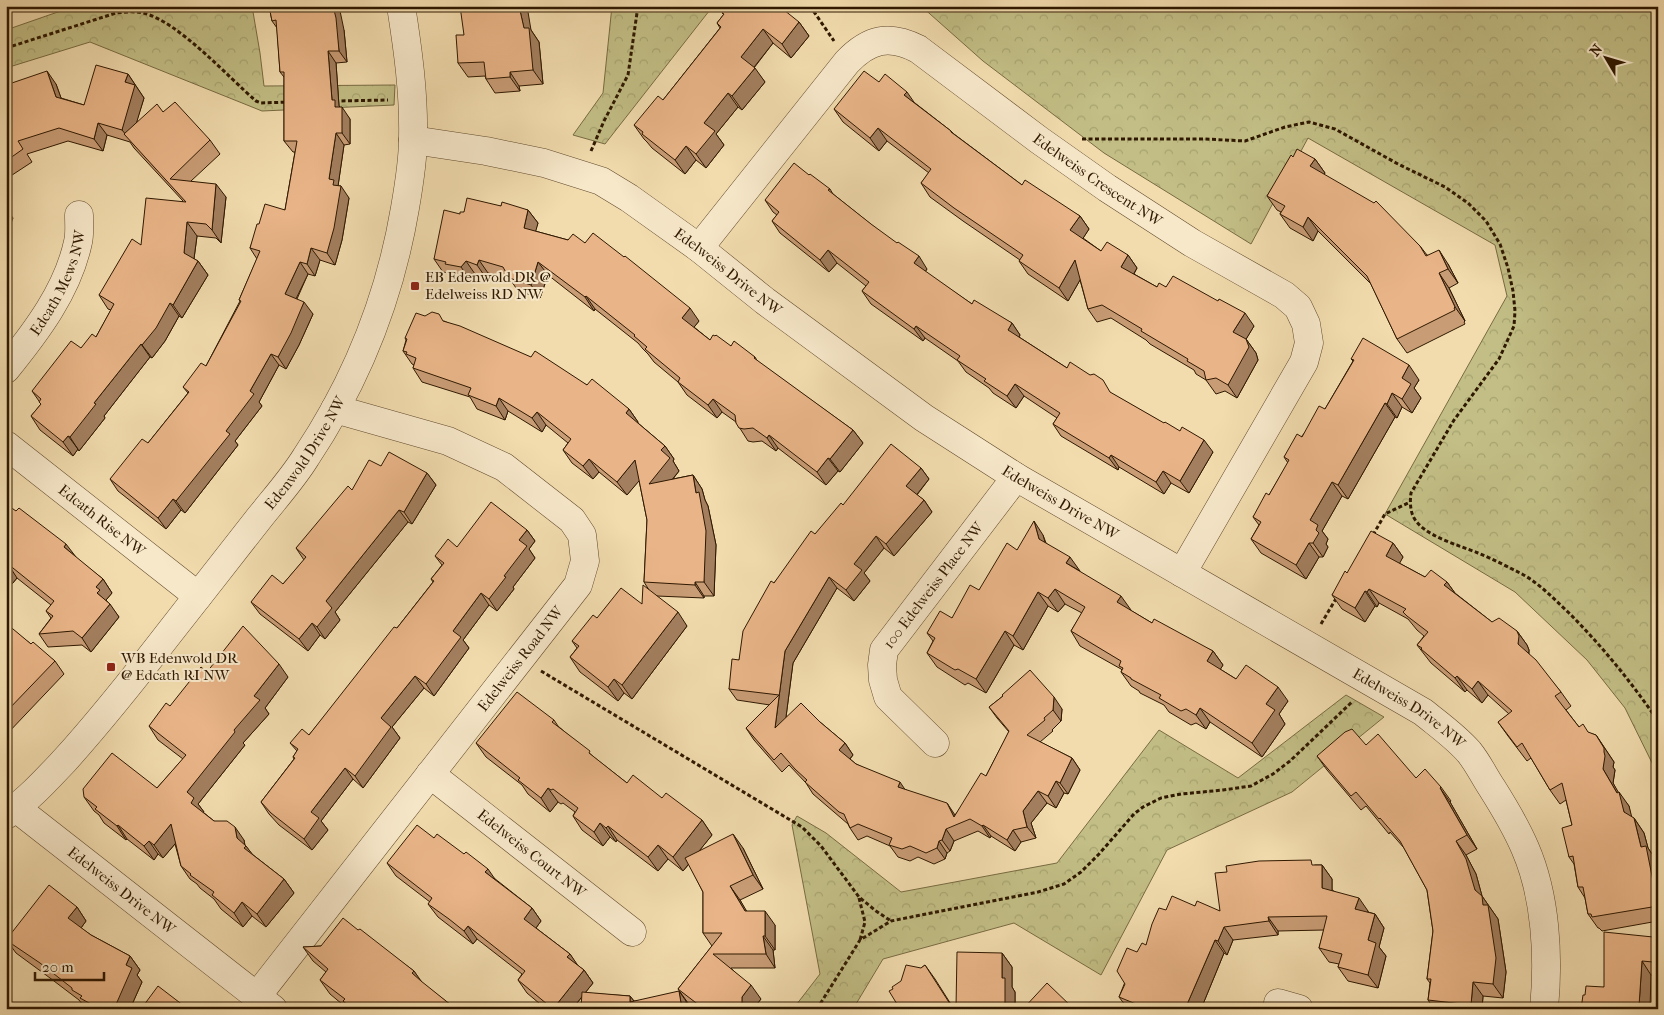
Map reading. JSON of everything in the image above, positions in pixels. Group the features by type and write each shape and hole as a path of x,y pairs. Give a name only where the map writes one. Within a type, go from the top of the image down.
{"street":[{"name":"Edenwold Drive NW","path":"11,812 50,775 90,731 305,460 335,409 356,368 375,325 389,280 402,224 408,187 413,140 413,104 407,41 401,6"},
{"name":"Edelweiss Crescent NW","path":"699,248 846,62 859,50 872,43 891,40 905,42 912,46 1106,188 1192,243 1284,295 1298,307 1306,324 1309,343 1304,362 1182,573"},
{"name":"Edelweiss Drive NW","path":"413,140 544,163 600,181 629,198 699,248 765,300 924,418 1016,477 1423,712 1470,753 1501,802 1525,849 1538,891 1546,943 1544,1009"},
{"name":"Edcath Mews NW","path":"6,369 31,338 53,304 70,270 78,241 79,215"},
{"name":"Edelweiss Road NW","path":"265,1002 430,774 578,585 585,561 582,535 572,520 504,467 448,441 335,409"},
{"name":"Edcath Rise NW","path":"6,445 198,596"},
{"name":"100 Edelweiss Place NW","path":"935,743 888,697 882,680 884,650 1016,477"},
{"name":"Edelweiss Court NW","path":"430,774 632,932"},
{"name":"Edelweiss Drive NW","path":"11,812 265,1002"}],"path":[{"path":"580,174 604,121 628,75 638,6"},
{"path":"810,6 846,62"},
{"path":"6,48 116,13 143,13 177,30 256,101 261,103 290,102"},
{"path":"328,101 396,100"},
{"path":"1078,139 1206,139 1245,141 1284,127 1309,122 1335,129 1398,164 1445,187 1468,203 1486,221 1500,244 1508,268 1514,301 1514,326 1499,359 1454,420 1411,493 1410,502 1413,516 1422,527 1448,542 1478,553 1524,575 1550,594 1590,634 1642,698 1658,721"},
{"path":"1371,538 1385,514 1410,502"},
{"path":"1309,646 1337,596"},
{"path":"520,658 802,827 821,846 859,897 891,921"},
{"path":"860,940 891,921 1038,892 1064,884 1087,866 1134,814 1143,807 1161,798 1181,794 1251,786 1273,774 1290,761 1369,682"},
{"path":"817,1009 860,940 865,922 859,897"}],"green space":[{"path":"75,6 252,6 264,86 395,85 394,105 262,111 90,42 6,68 6,30"},
{"path":"612,6 713,6 605,144 573,135 603,93"},
{"path":"921,6 1658,6 1658,775 1625,708 1587,660 1515,592 1385,514 1507,296 1495,245 1308,138 1251,244 1104,153 983,61"},
{"path":"1346,695 1384,717 1292,792 1167,850 1101,975 1014,923 883,959 853,1009 793,1009 820,974 792,825 797,816 826,833 901,892 1057,863 1159,730 1238,778"}],"building":[{"path":"269,6 333,6 339,51 328,51 332,100 335,100 335,107 342,107 342,133 336,133 329,179 334,180 333,185 341,186 334,228 327,253 311,248 307,264 300,262 285,294 304,302 278,357 271,354 250,391 254,394 226,431 230,434 176,501 173,499 158,518 110,479 142,439 148,443 189,392 183,387 201,363 206,366 241,301 239,300 260,251 250,248 265,204 285,210 297,141 284,141 284,72 280,72 276,20 272,21"},
{"path":"460,6 519,6 524,28 529,28 533,70 510,72 510,77 486,79 484,62 458,63 456,35 464,35"},
{"path":"727,6 779,6 799,22 782,44 763,29 741,57 755,68 732,96 728,93 704,123 715,131 696,154 686,146 675,160 642,134 643,132 634,125 658,96 663,100 721,27 717,23"},
{"path":"96,65 128,74 125,82 135,85 122,130 98,123 94,139 59,128 18,141 23,149 6,161 6,85 47,71 56,97 84,105"},
{"path":"864,71 879,82 885,74 907,92 904,95 1022,185 1025,180 1080,216 1070,230 1101,251 1107,242 1128,255 1121,267 1157,287 1159,283 1166,287 1173,276 1218,301 1219,299 1245,313 1233,332 1246,339 1249,347 1228,385 1216,378 1206,380 1204,371 1187,361 1188,359 1102,305 1088,309 1075,260 1059,288 1019,261 1023,255 921,183 931,169 878,128 870,138 834,109"},
{"path":"175,102 210,140 170,179 216,184 212,230 206,224 187,222 184,253 198,261 173,305 170,303 156,328 94,403 96,404 70,437 68,436 63,442 31,416 41,404 39,402 41,399 32,391 71,341 81,348 92,334 96,337 114,304 99,295 132,239 141,245 146,198 186,202 124,134 157,104 163,112"},
{"path":"1297,149 1315,159 1310,166 1374,203 1376,201 1420,246 1426,256 1439,250 1448,269 1439,273 1455,310 1397,339 1367,276 1308,217 1303,227 1280,214 1285,206 1267,196 1291,155 1293,157"},
{"path":"794,163 830,189 828,190 871,224 919,256 914,263 972,304 974,300 1012,323 1008,330 1067,368 1070,362 1090,375 1094,374 1103,380 1110,392 1164,423 1180,431 1182,427 1204,440 1180,481 1163,471 1156,482 1111,455 1109,458 1053,424 1060,413 1015,384 1007,396 984,381 986,379 957,360 960,356 916,326 914,329 862,291 869,282 828,250 820,260 772,221 779,212 765,200"},
{"path":"467,198 501,206 502,202 528,210 524,228 568,240 573,234 585,243 593,233 690,308 682,318 710,340 713,335 716,335 731,346 734,341 754,358 853,430 817,472 769,435 767,438 753,428 739,428 735,415 713,399 708,405 678,382 680,378 645,349 647,347 635,335 586,296 538,262 531,285 509,278 503,267 479,260 477,265 466,261 461,267 445,264 446,262 434,259 444,210 460,214 460,212 464,212"},
{"path":"432,312 439,314 443,321 460,326 531,357 535,351 587,385 592,379 629,409 626,413 665,446 661,450 670,458 649,484 693,475 696,493 699,492 706,531 704,582 695,582 695,585 644,582 647,520 635,460 617,482 589,459 583,466 563,450 571,439 537,412 532,418 499,398 496,406 468,395 471,388 413,368 416,358 403,351 407,339 405,338 416,313 425,316"},
{"path":"1363,338 1409,365 1402,378 1411,384 1402,399 1392,393 1338,485 1332,482 1310,520 1318,525 1316,530 1319,533 1313,543 1309,543 1296,565 1251,539 1261,522 1253,517 1266,493 1269,495 1289,460 1284,457 1297,434 1302,437 1319,406 1325,409 1354,360 1351,359"},
{"path":"891,444 921,468 906,486 924,500 886,544 876,536 854,564 862,570 846,590 829,577 785,651 775,728 801,703 845,743 839,750 856,764 900,782 898,787 947,803 954,817 981,773 986,776 1009,731 989,707 1030,670 1054,697 1053,710 1044,718 1045,720 1027,735 1072,758 1060,783 1056,781 1048,796 1038,791 1023,811 1027,827 1013,830 1007,840 970,819 946,829 937,848 926,853 910,846 902,849 889,845 892,838 858,824 850,828 844,814 839,812 805,782 807,780 781,753 774,760 746,728 779,695 729,689 732,659 739,660 743,631 771,581 774,583 811,531 815,534 841,503 843,505"},
{"path":"389,452 427,473 404,512 399,510 326,601 332,608 317,627 312,623 299,639 251,602 272,575 283,584 306,557 296,548 348,486 352,490 369,460 381,466"},
{"path":"491,502 527,530 519,540 527,546 489,599 481,593 453,631 461,637 426,684 415,676 381,718 391,727 355,776 345,768 311,812 319,818 304,839 271,813 261,802 295,758 293,757 298,749 290,743 302,729 309,735 394,627 397,628 434,581 431,579 444,563 435,556 448,539 457,547"},
{"path":"6,504 16,511 19,508 66,544 64,547 103,579 96,587 100,590 97,593 110,604 82,638 73,631 39,634 53,616 46,611 54,601 8,564 6,566"},
{"path":"1034,521 1039,539 1070,557 1066,563 1121,596 1117,602 1152,623 1154,619 1213,651 1207,661 1236,679 1246,665 1278,687 1266,704 1275,710 1252,743 1200,708 1196,715 1186,709 1181,711 1159,698 1161,695 1121,672 1123,668 1119,666 1121,661 1071,631 1085,607 1055,589 1048,598 1038,592 1013,636 1005,631 976,679 958,669 955,670 927,653 935,638 927,633 940,611 952,618 970,585 979,590 1007,543 1017,550"},
{"path":"1371,531 1393,543 1386,556 1425,577 1431,570 1447,582 1444,585 1492,622 1499,618 1517,631 1519,636 1518,644 1536,660 1561,692 1555,696 1579,727 1583,724 1588,732 1596,735 1604,748 1603,769 1617,793 1619,792 1624,812 1634,818 1641,847 1646,846 1658,906 1592,917 1591,914 1588,914 1583,887 1578,887 1573,856 1569,857 1562,828 1572,825 1562,783 1550,790 1522,743 1517,747 1498,722 1512,711 1478,681 1472,689 1457,676 1455,678 1421,649 1417,645 1428,632 1403,612 1406,609 1369,589 1367,592 1365,591 1355,608 1332,595"},
{"path":"643,585 678,612 622,685 614,679 608,687 570,657 579,646 572,641 593,615 597,618 621,588 642,604"},
{"path":"7,624 31,644 33,642 55,661 6,712"},
{"path":"243,626 279,664 254,696 260,700 234,730 235,732 187,792 194,798 191,803 214,821 227,821 235,827 237,838 246,846 244,848 284,879 257,914 242,902 234,913 212,895 214,892 181,866 171,824 154,845 149,841 144,846 95,809 97,807 84,797 83,789 112,753 157,788 186,755 149,726 166,703 170,706 201,667 207,672"},
{"path":"517,692 554,720 552,722 627,783 633,775 662,798 666,793 702,820 673,857 658,845 648,857 608,826 606,828 600,823 594,832 573,816 578,808 553,789 548,788 541,798 518,780 520,778 476,743"},
{"path":"1352,729 1366,745 1378,734 1416,778 1425,769 1441,787 1467,835 1456,841 1466,859 1475,890 1482,896 1483,905 1488,905 1496,958 1493,984 1473,982 1471,1005 1428,1000 1431,979 1427,979 1433,931 1427,890 1400,841 1356,792 1351,796 1317,756 1345,732"},
{"path":"417,825 434,838 437,834 464,854 466,852 488,869 485,872 532,908 524,919 570,954 567,957 584,970 553,1009 518,980 525,971 468,926 464,931 428,904 432,898 387,863"},
{"path":"733,834 753,875 730,886 745,911 765,911 765,936 763,936 766,954 713,954 751,985 742,997 741,1009 704,1009 678,989 722,933 703,933 703,892 685,858"},
{"path":"1311,860 1312,865 1322,865 1322,888 1359,898 1355,909 1375,914 1368,940 1376,943 1368,975 1338,967 1342,954 1319,948 1327,916 1268,917 1269,921 1224,927 1218,941 1215,940 1185,1009 1148,1009 1119,997 1125,984 1117,971 1127,948 1137,952 1142,943 1146,945 1159,908 1166,910 1172,896 1195,906 1197,901 1220,911 1215,873 1227,872 1226,866 1259,861"},
{"path":"49,885 77,907 68,918 91,935 130,956 126,965 132,968 114,1009 100,1009 80,998 82,996 72,990 72,988 6,940"},
{"path":"343,918 414,971 412,973 456,1009 353,1009 343,1001 345,999 320,980 328,969 303,947 321,946"},
{"path":"1604,932 1653,937 1653,962 1642,961 1639,1006 1647,1007 1647,1009 1581,1009 1586,986 1604,987"},
{"path":"957,952 1002,953 1002,978 1005,978 1005,1008 956,1007"},
{"path":"906,965 921,968 925,965 952,1007 929,1006 930,1009 900,1009 889,991 901,981"},
{"path":"1047,983 1074,1009 1023,1009"},
{"path":"158,986 188,1009 141,1009"},
{"path":"679,991 682,1009 581,1009 582,992 630,996 630,1002"}],"place":[{"name":"EB Edenwold DR @ Edelweiss RD NW","path":"415,286"},
{"name":"WB Edenwold DR @ Edcath RI NW","path":"111,667"}]}
